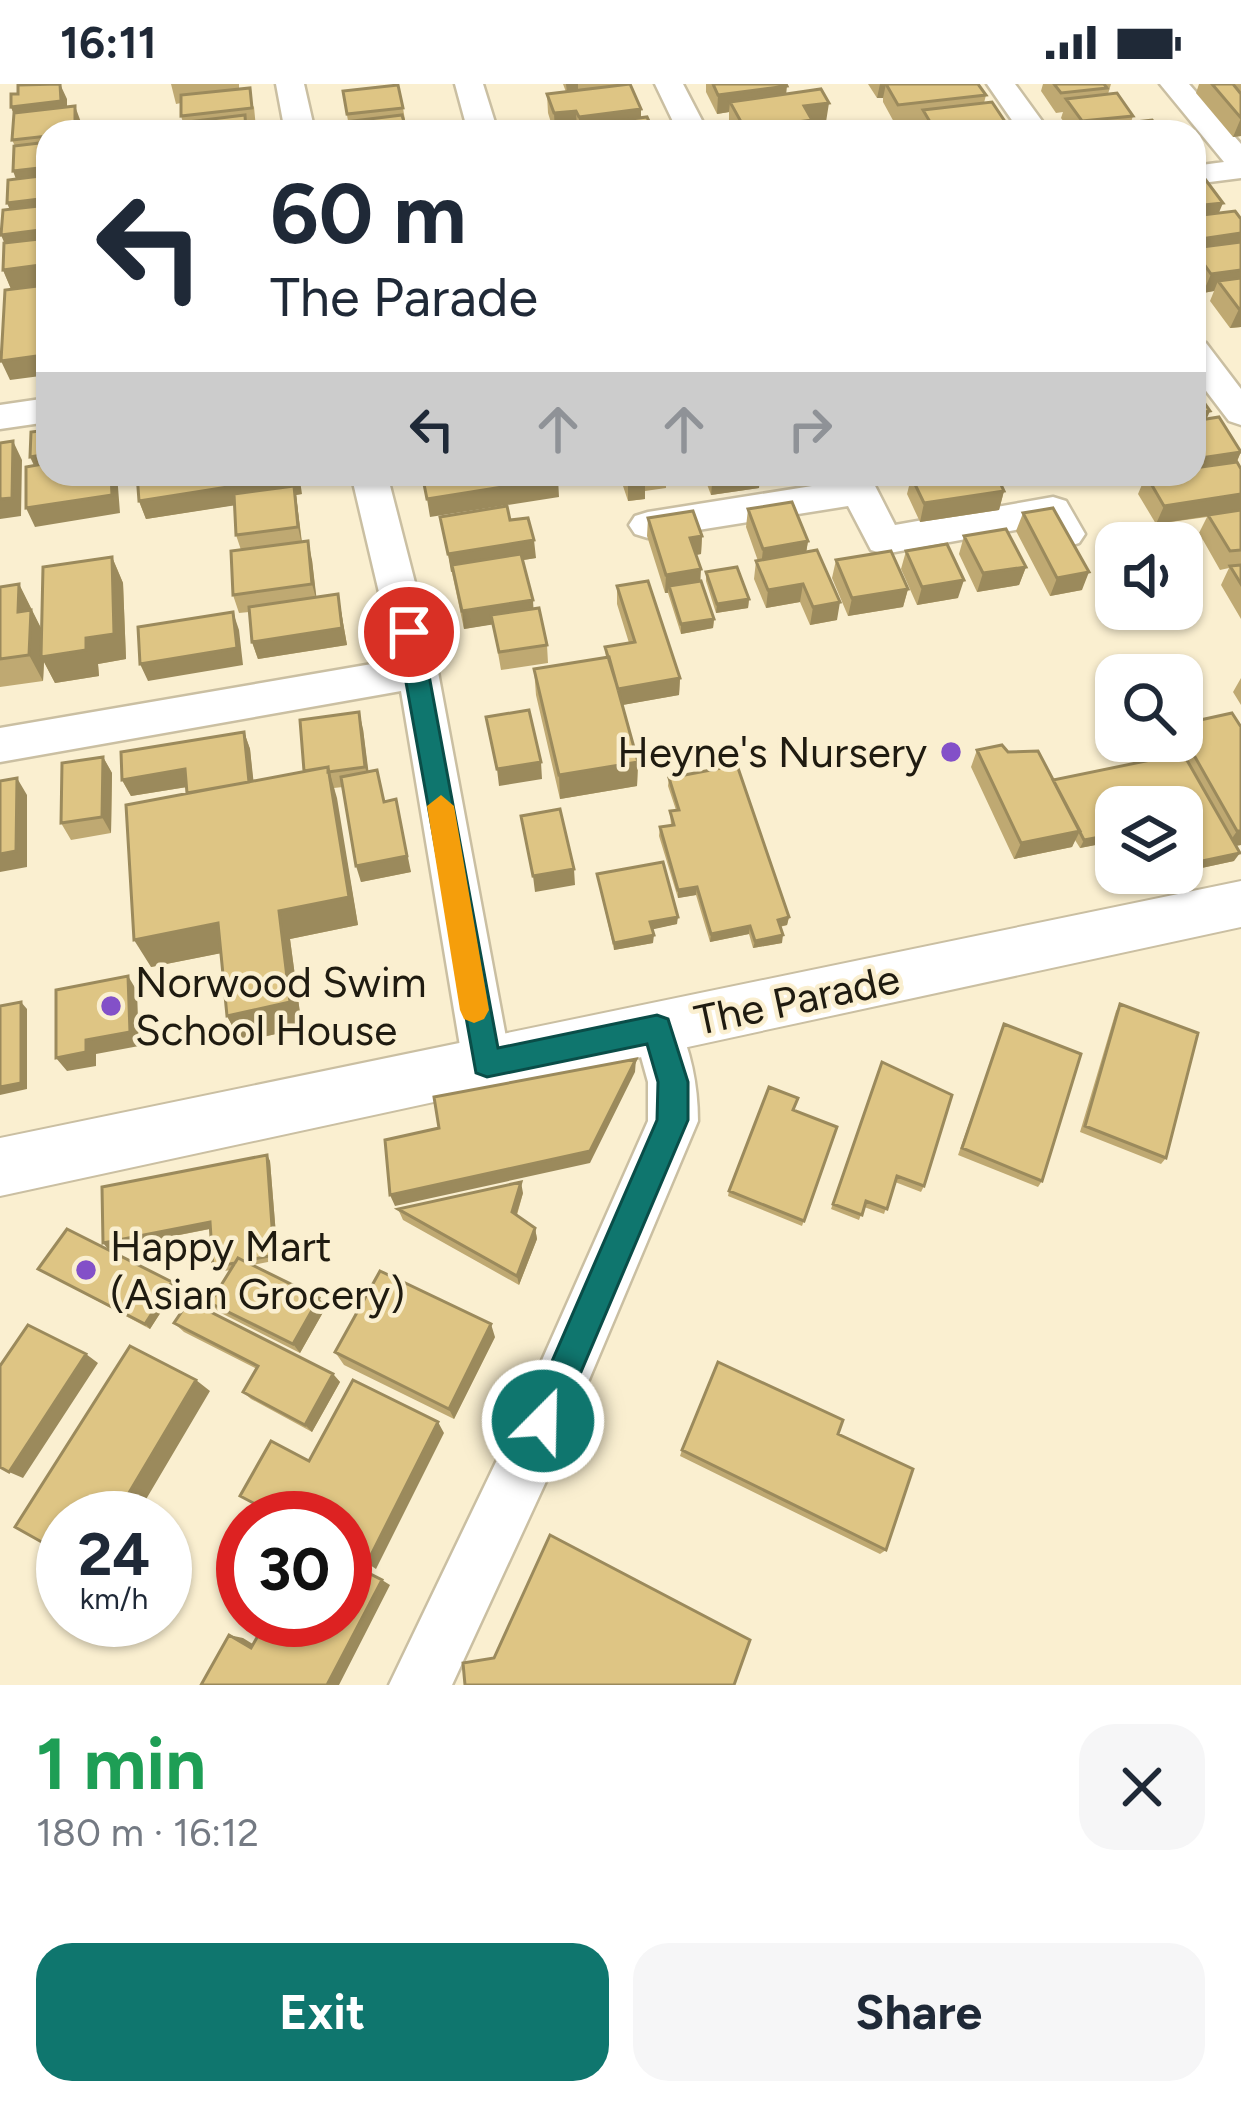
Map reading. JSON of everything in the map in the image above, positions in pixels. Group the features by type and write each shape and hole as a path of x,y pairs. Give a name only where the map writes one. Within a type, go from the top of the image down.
{"main road":[{"name":"The Parade","path":"0,1167 1241,904"}],"street":[{"path":"290,84 298,120"},
{"path":"469,84 480,120"},
{"path":"669,84 687,120"},
{"path":"1000,84 1026,120"},
{"path":"1174,84 1203,120"},
{"path":"1206,123 1241,166 1206,173"},
{"path":"1206,367 1241,412"},
{"path":"0,417 36,412"},
{"path":"372,486 418,672 487,1064"},
{"path":"648,525 836,486"},
{"path":"857,486 884,540 1053,510 1074,550"},
{"path":"0,745 418,672"},
{"path":"420,1685 528,1456 673,1120 673,1082 657,1028"}],"building":[{"path":"60,84 61,101 11,107 11,94 18,94 18,85"},
{"path":"630,84 641,109 579,117 576,111 554,113 547,94"},
{"path":"713,84 786,84 787,86 718,95"},
{"path":"886,84 978,84 986,95 898,105"},
{"path":"1054,84 1104,84 1107,88 1061,93"},
{"path":"1212,84 1233,84 1241,94 1241,118"},
{"path":"398,85 403,108 347,114 343,91"},
{"path":"250,88 252,108 181,116 181,95"},
{"path":"821,89 829,103 804,106 812,120 740,120 730,102"},
{"path":"1117,93 1133,116 1081,120 1066,99"},
{"path":"992,102 1004,120 929,120 923,110"},
{"path":"75,106 75,120 36,120 36,137 12,140 14,113"},
{"path":"245,115 245,120 204,120"},
{"path":"402,115 403,120 361,120"},
{"path":"36,143 36,168 13,171 14,146"},
{"path":"36,176 36,199 7,203 8,180"},
{"path":"1206,180 1223,203 1206,205"},
{"path":"36,206 36,231 1,235 3,210"},
{"path":"1235,211 1241,219 1241,233 1206,238 1206,215"},
{"path":"36,239 36,266 3,270 4,243"},
{"path":"1241,242 1241,270 1211,274 1206,267 1206,246"},
{"path":"1241,278 1241,309 1239,309 1218,281"},
{"path":"36,286 36,356 1,361 5,290"},
{"path":"1219,417 1241,452 1206,457 1206,419"},
{"path":"36,431 36,456 30,457 31,432"},
{"path":"13,441 12,498 0,499 0,443"},
{"path":"1237,462 1241,494 1164,506 1152,486 1206,486 1206,466"},
{"path":"36,465 36,486 112,486 112,495 26,508 26,467"},
{"path":"138,486 234,486 139,501"},
{"path":"294,486 298,527 236,535 234,494"},
{"path":"424,486 508,486 427,499"},
{"path":"916,486 1002,486 1004,491 924,503"},
{"path":"792,502 808,541 763,549 748,509"},
{"path":"507,506 510,520 528,518 534,540 448,554 440,517"},
{"path":"1053,508 1089,572 1057,578 1023,513"},
{"path":"1241,510 1241,550 1230,551 1208,515"},
{"path":"693,511 702,536 690,538 701,569 666,575 648,518"},
{"path":"1006,529 1026,567 983,573 964,536"},
{"path":"308,541 312,584 233,595 231,551"},
{"path":"947,544 964,580 922,587 906,551"},
{"path":"817,550 840,602 813,607 803,584 768,590 756,561"},
{"path":"891,551 908,589 852,598 836,560"},
{"path":"521,554 533,600 462,611 452,565"},
{"path":"112,557 114,634 86,638 86,650 41,657 43,567"},
{"path":"1241,565 1241,584 1230,566"},
{"path":"737,567 749,599 717,604 706,572"},
{"path":"648,581 680,678 618,689 605,647 635,642 617,586"},
{"path":"701,581 714,619 681,624 669,586"},
{"path":"19,584 18,612 31,610 29,655 0,659 0,587"},
{"path":"338,594 342,628 252,642 249,607"},
{"path":"539,608 547,645 499,652 491,615"},
{"path":"233,612 237,648 140,664 138,627"},
{"path":"609,657 638,762 559,775 534,669"},
{"path":"529,710 541,762 497,769 486,717"},
{"path":"359,712 365,767 304,771 300,720"},
{"path":"1232,713 1241,727 1241,831 1198,762 1203,762 1203,719"},
{"path":"244,732 249,782 187,793 185,769 122,780 121,752"},
{"path":"1002,745 1008,752 1038,751 1080,831 1021,843 977,750"},
{"path":"103,757 102,817 61,823 62,763"},
{"path":"1141,762 1188,762 1202,786 1095,786 1095,838 1084,840 1053,780"},
{"path":"737,765 789,917 778,920 783,935 755,941 750,926 711,934 697,887 678,890 660,827 674,825 670,811 679,810 669,778"},
{"path":"328,767 349,897 279,911 290,1002 227,1016 218,923 134,940 126,805"},
{"path":"377,770 384,802 396,799 407,856 356,866 341,777"},
{"path":"17,778 16,851 0,854 0,781"},
{"path":"1203,788 1240,853 1203,861"},
{"path":"560,809 574,869 533,876 521,816"},
{"path":"663,862 678,917 650,922 654,935 614,943 597,874"},
{"path":"128,976 130,1032 86,1040 86,1052 56,1058 56,990"},
{"path":"21,1002 21,1083 0,1087 0,1006"},
{"path":"1120,1004 1198,1033 1166,1158 1085,1126"},
{"path":"1004,1024 1081,1054 1042,1181 962,1148"},
{"path":"636,1059 590,1151 390,1195 385,1140 439,1128 434,1097"},
{"path":"882,1062 952,1095 924,1186 897,1176 887,1209 866,1201 862,1215 833,1204"},
{"path":"769,1087 798,1098 793,1110 837,1127 804,1221 729,1191"},
{"path":"267,1155 274,1255 238,1258 235,1263 213,1267 210,1222 103,1243 102,1187"},
{"path":"521,1182 512,1212 535,1228 517,1276 398,1209"},
{"path":"67,1229 172,1282 145,1324 38,1269"},
{"path":"238,1258 319,1298 293,1344 210,1303"},
{"path":"380,1271 491,1324 449,1409 335,1352"},
{"path":"189,1301 333,1374 305,1425 243,1392 258,1366 174,1323"},
{"path":"28,1325 86,1354 9,1472 0,1467 0,1366"},
{"path":"130,1346 196,1380 130,1491 38,1491"},
{"path":"718,1362 843,1420 838,1434 913,1469 886,1550 682,1450"},
{"path":"353,1380 438,1422 372,1553 372,1491 243,1491 271,1441 309,1461"},
{"path":"36,1494 36,1539 15,1527"},
{"path":"550,1535 750,1640 734,1685 465,1685 463,1663 494,1658"},
{"path":"372,1575 382,1580 372,1599"},
{"path":"222,1647 347,1647 327,1685 201,1685"}],"slow traffic":[{"path":"441,806 474,1010"}],"place":[{"name":"Heyne's Nursery","path":"951,752"},
{"name":"Norwood Swim School House","path":"111,1006"},
{"name":"Happy Mart (Asian Grocery)","path":"86,1270"}],"route":[{"path":"409,632 487,1064 657,1028 673,1082 673,1120 543,1421"}]}
